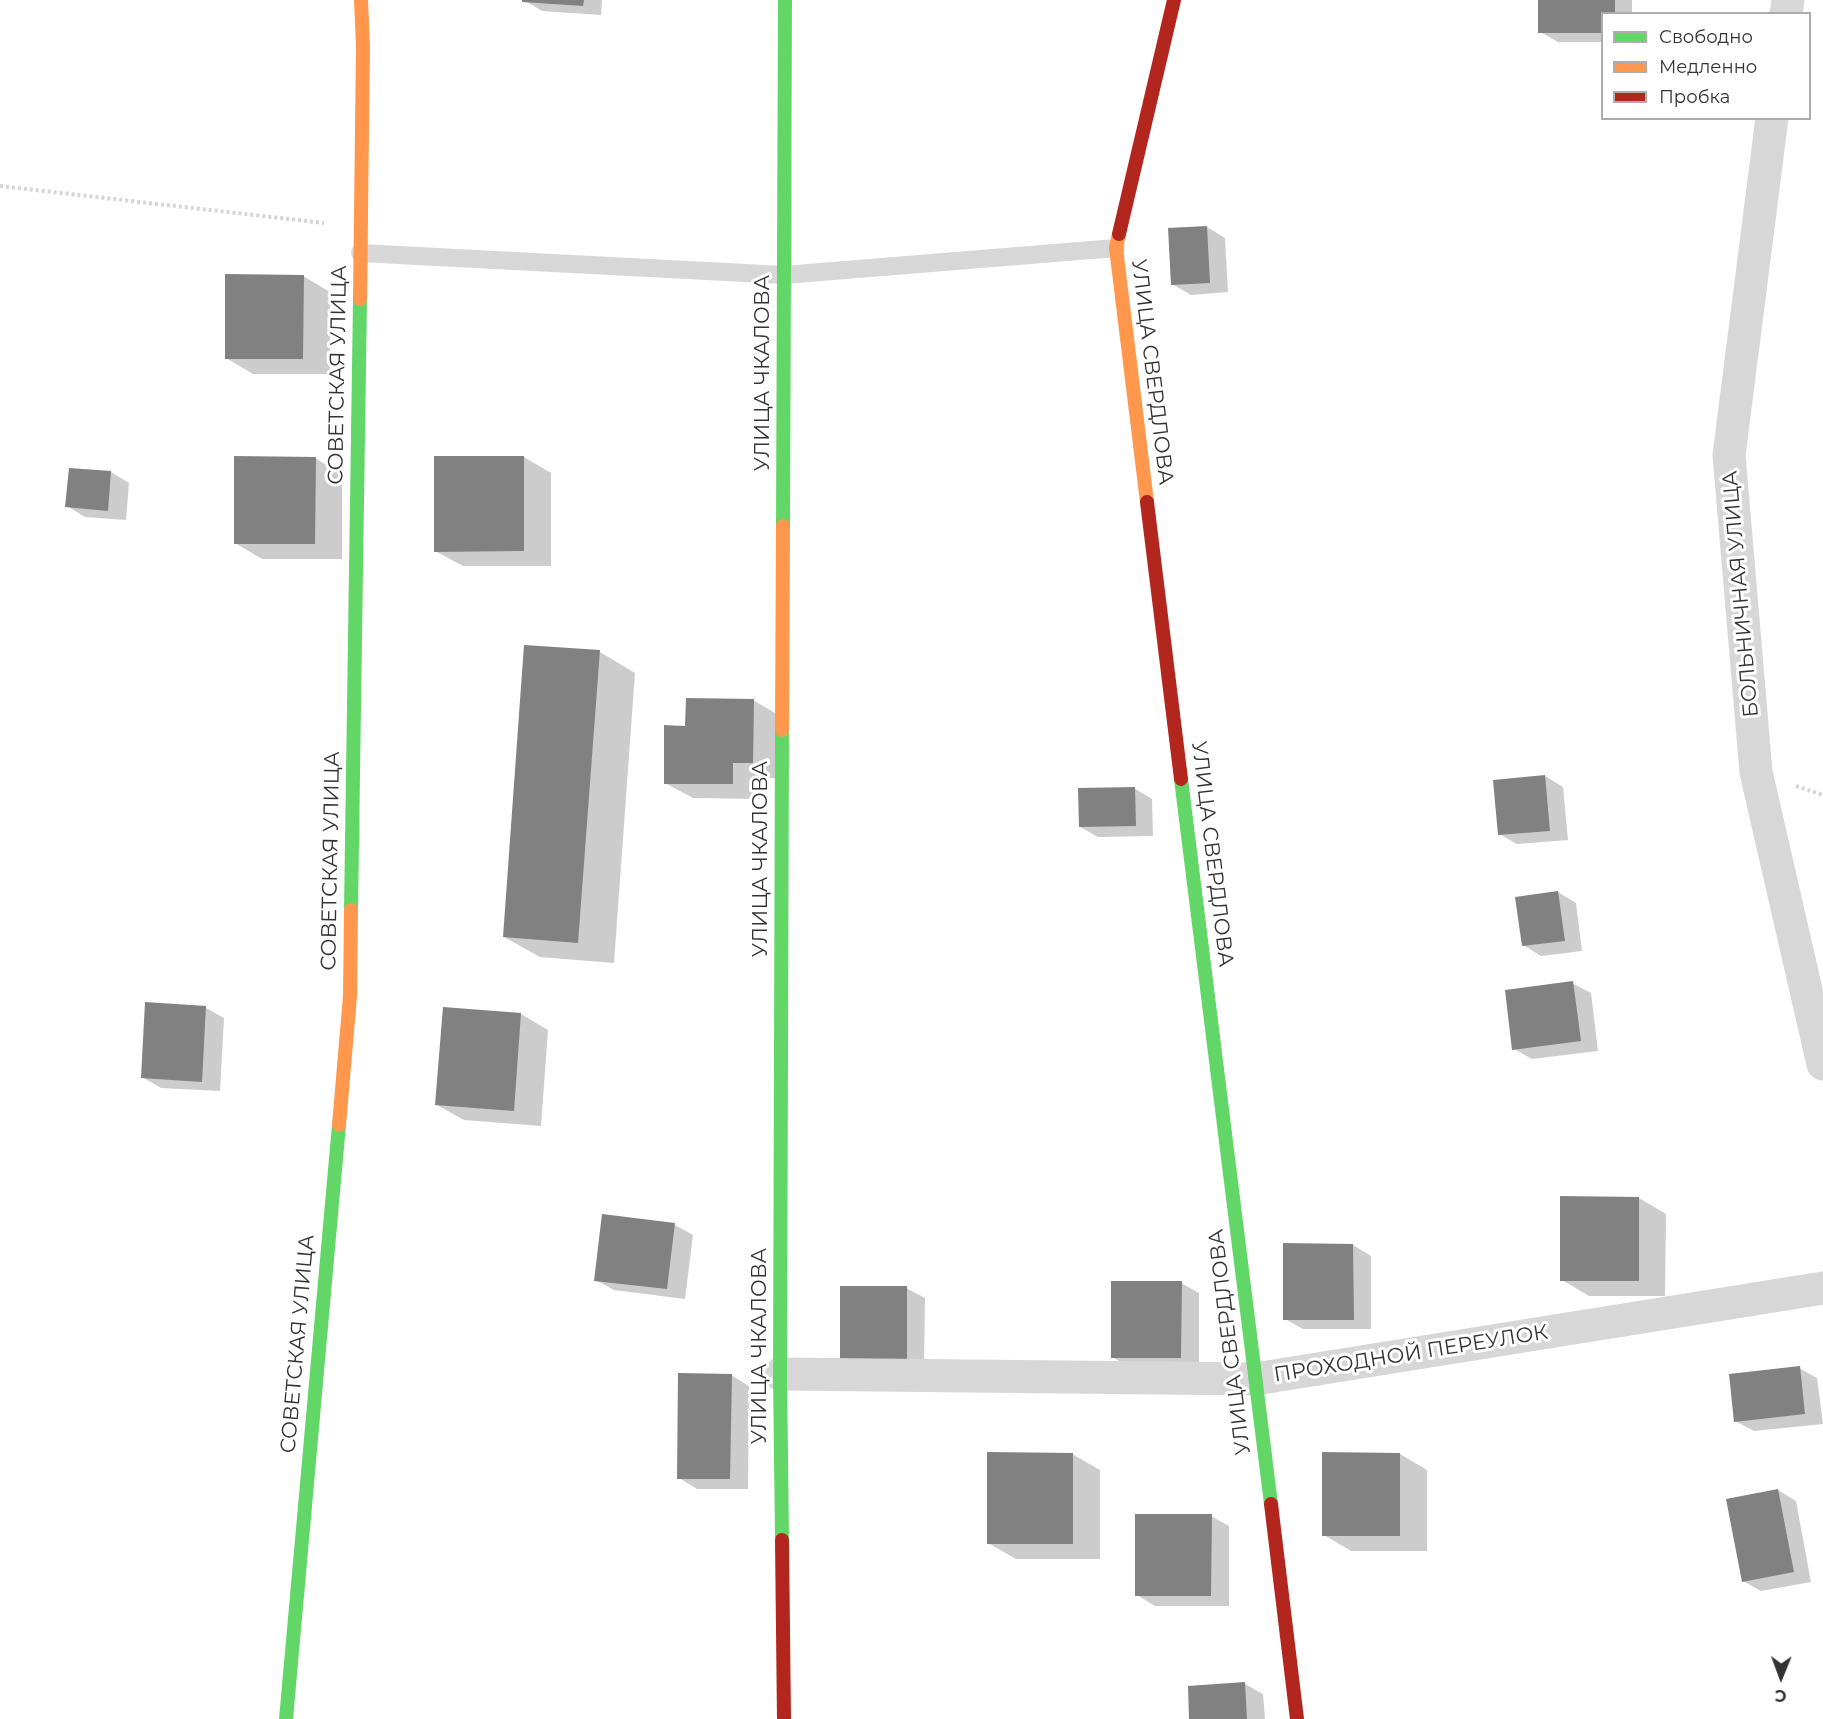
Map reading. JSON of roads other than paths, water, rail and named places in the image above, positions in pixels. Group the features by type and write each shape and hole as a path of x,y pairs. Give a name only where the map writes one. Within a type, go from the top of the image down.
{"street":[{"name":"СОВЕТСКАЯ УЛИЦА","path":"286,1719 350,996 363,46 361,0"},
{"name":"УЛИЦА ЧКАЛОВА","path":"784,1719 780,1374 785,0"},
{"name":"УЛИЦА СВЕРДЛОВА","path":"1174,0 1116,248 1296,1719"},
{"name":"БОЛЬНИЧНАЯ УЛИЦА","path":"1772,120 1729,455 1756,772 1823,1064"},
{"name":"ПРОХОДНОЙ ПЕРЕУЛОК","path":"780,1374 1256,1379 1823,1288"}],"lane":[{"path":"360,253 784,275 1116,248"}]}
